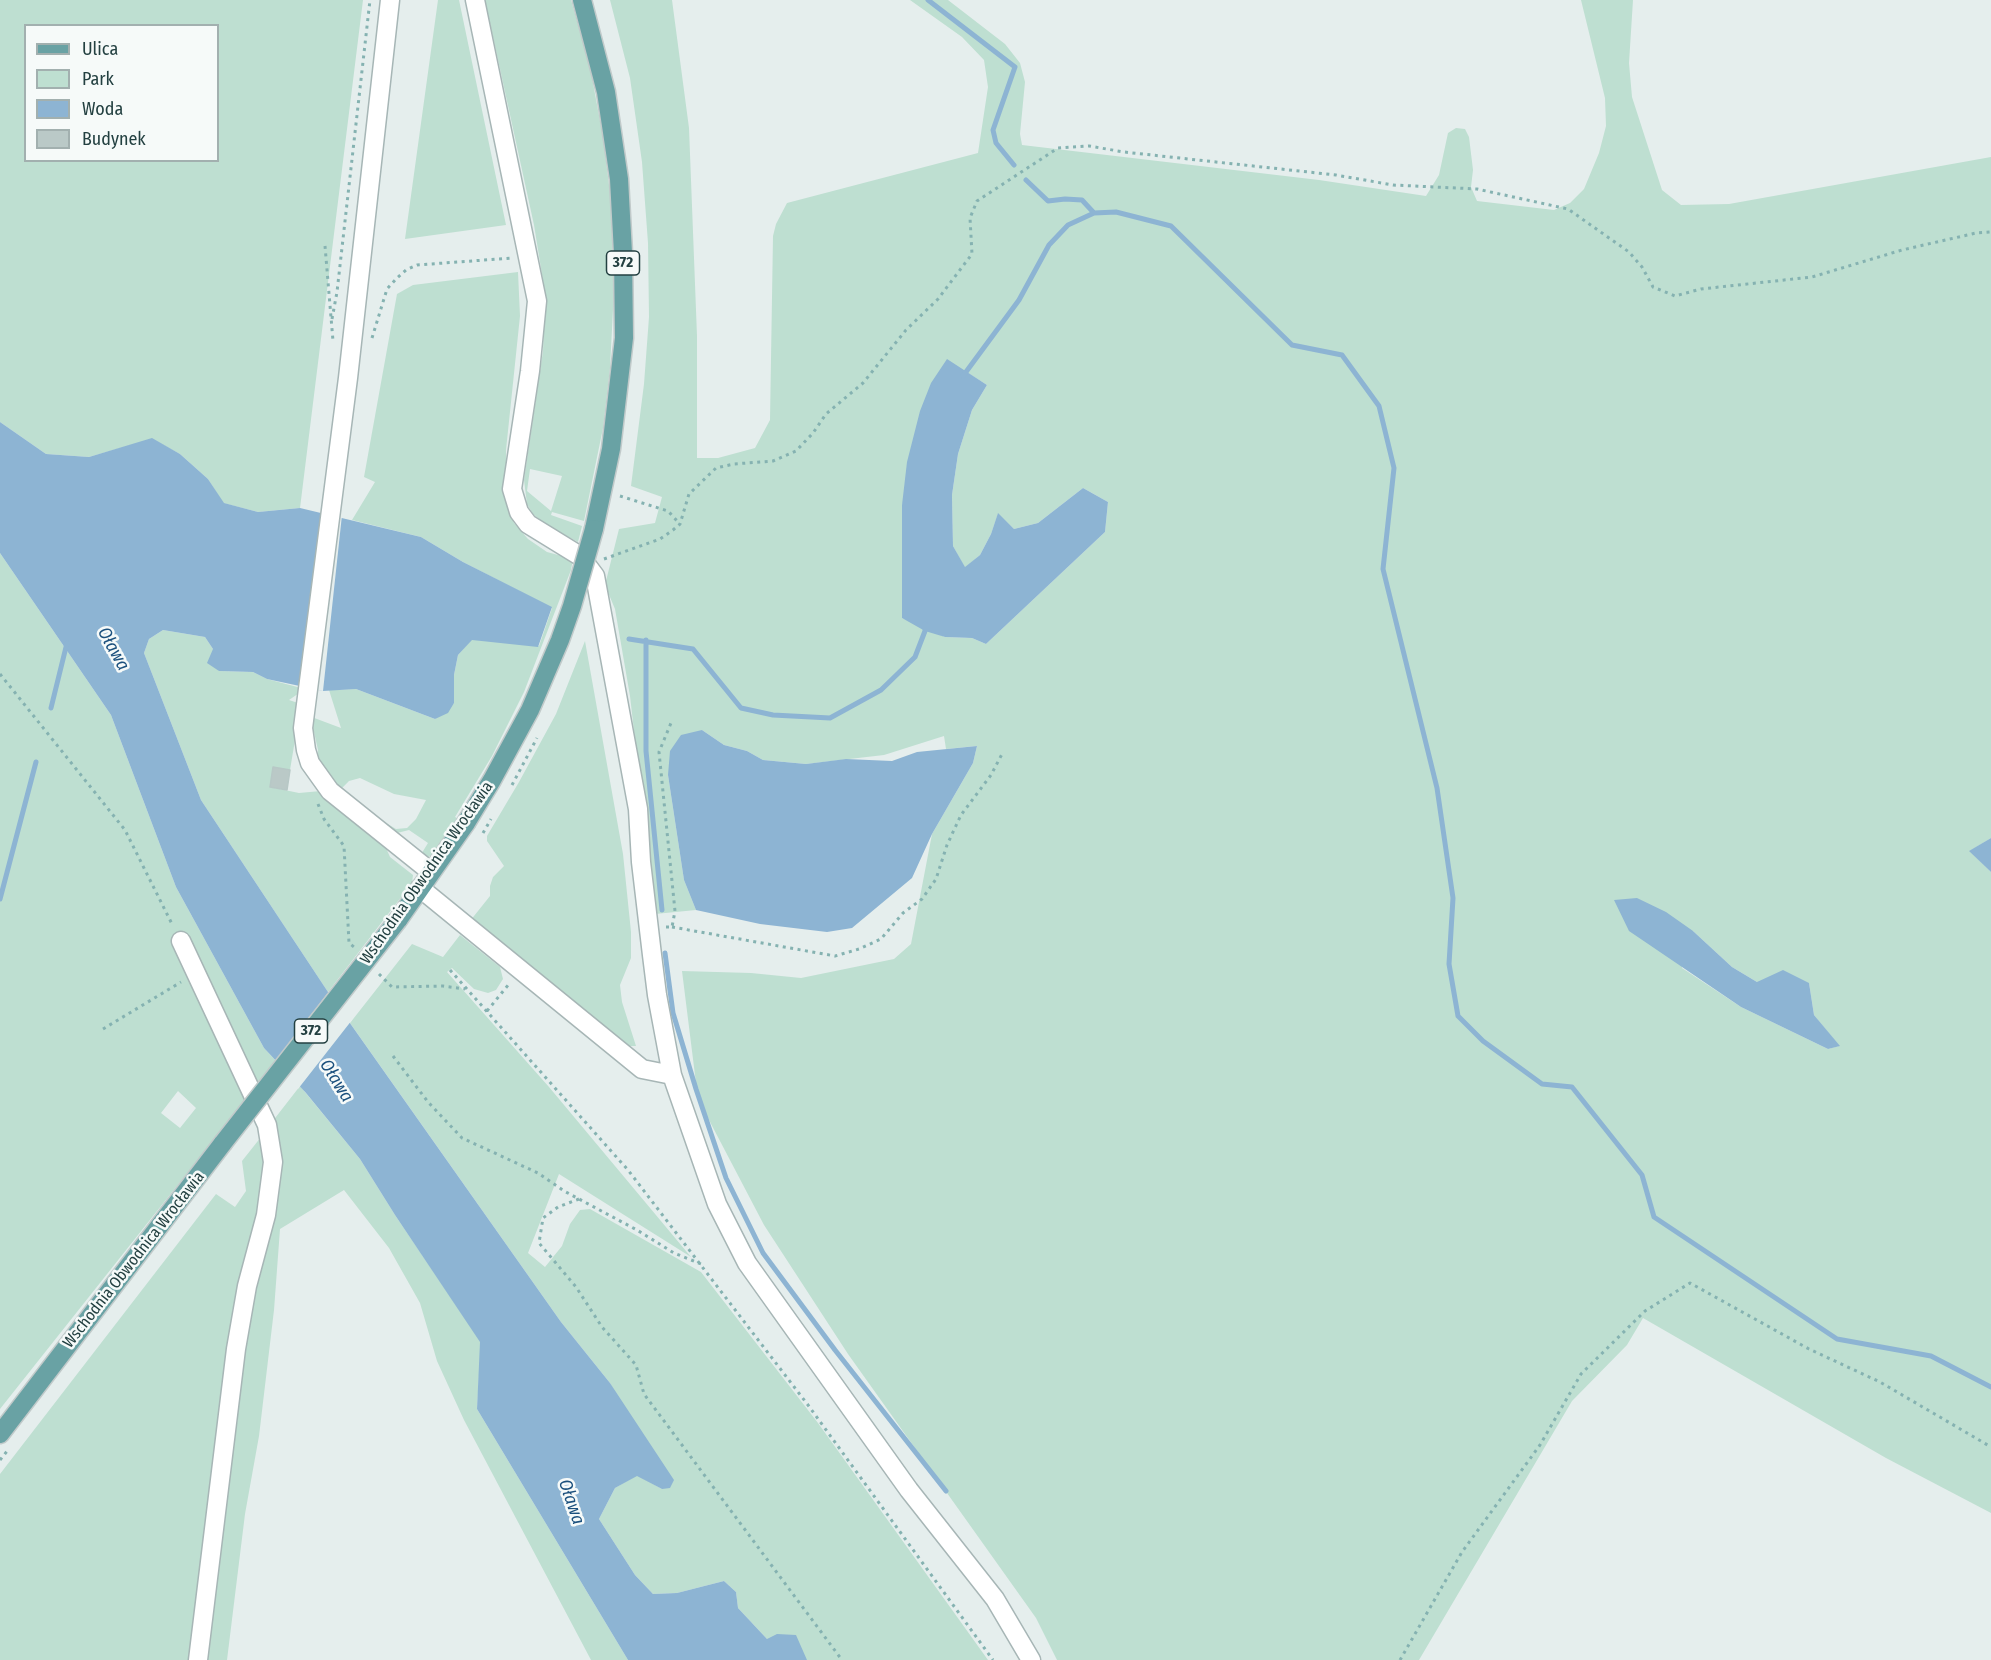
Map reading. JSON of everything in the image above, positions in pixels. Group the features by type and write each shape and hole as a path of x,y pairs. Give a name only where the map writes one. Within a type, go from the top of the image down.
{"main road":[{"name":"Wschodnia Obwodnica Wrocławia","path":"0,1434 223,1143 398,920 466,822 509,751 534,702 569,615 594,529 611,449 624,338 619,179 606,92 582,0"}],"street":[{"path":"390,0 348,378 303,728 310,763 330,791 431,872"},
{"path":"475,0 537,301 530,371 512,489 519,512 528,524 569,548 588,565 595,576 608,654 631,763 638,809 641,862 657,995 672,1075 717,1204 747,1263 909,1490 995,1599 1031,1660"},
{"path":"420,888 642,1069 672,1075"},
{"path":"181,940 267,1125 273,1162 266,1215 247,1286 236,1349 198,1660"}],"path":[{"path":"331,324 337,292 370,0"},
{"path":"588,565 660,539 680,524 689,494 716,468 773,461 796,452 826,414 863,383 906,330 939,299 972,254 970,218 977,201 1058,148 1089,146 1336,175 1393,184 1477,189 1568,209 1629,252 1642,267 1653,287 1675,296 1701,289 1812,277 1902,250 1976,233 1991,232"},
{"path":"325,246 333,346"},
{"path":"369,346 387,289 406,270 417,266 529,257"},
{"path":"620,496 668,512 680,524"},
{"path":"0,674 125,830 181,940"},
{"path":"671,723 659,752 675,911"},
{"path":"672,927 835,956 881,939 903,913 922,899 936,879 947,844 961,815 991,775 1002,754"},
{"path":"317,773 316,797 324,819 344,846 349,943 356,950"},
{"path":"487,1011 522,969"},
{"path":"450,970 628,1170 808,1405 993,1660"},
{"path":"378,972 392,987 443,986 467,989"},
{"path":"103,1029 196,973"},
{"path":"393,1056 428,1102 462,1138 538,1173 674,1253 702,1265"},
{"path":"579,1199 558,1207 543,1218 539,1243 576,1287 602,1328 636,1365 644,1394 842,1660"},
{"path":"1400,1660 1462,1552 1539,1445 1581,1374 1645,1311 1690,1283 1809,1349 1880,1382 1991,1447"}],"green space":[{"path":"0,0 363,0 300,508 258,512 223,503 208,479 180,454 152,439 89,457 46,454 0,422"},
{"path":"438,0 459,0 506,225 405,239"},
{"path":"485,0 571,0 590,67 603,137 611,201 614,290 610,368 603,428 584,521 552,512 551,515 582,526 578,542 546,525 533,514 527,504 524,480 543,351 545,293 534,225","holes":["530,469 562,476 551,511 527,491"]},
{"path":"610,0 672,0 689,128 697,336 697,458 718,458 755,448 770,420 773,236 776,224 787,203 978,153 988,87 984,60 962,37 910,0 948,0 1005,44 1020,63 1025,82 1020,134 1022,145 1319,180 1426,196 1439,175 1448,133 1456,128 1465,129 1469,137 1473,170 1471,187 1477,201 1554,210 1570,203 1584,189 1599,153 1606,126 1605,98 1581,0 1633,0 1629,63 1632,97 1662,190 1681,205 1729,204 1991,157 1991,838 1970,851 1991,872 1991,1513 1886,1458 1643,1318 1627,1345 1572,1401 1419,1660 1057,1660 1036,1618 848,1354 764,1225 698,1099 682,971 751,973 801,978 894,959 911,944 932,834 973,763 977,746 946,749 944,736 884,755 806,764 763,760 747,751 724,745 702,730 668,775 684,880 696,910 655,914 630,696 615,609 605,585 619,529 655,523 662,497 631,486 644,384 649,317 648,243 642,162 630,78","holes":["965,371 987,385 972,410 958,454 952,495 953,546 965,568 980,555 998,514 1014,529 1038,523 1083,488 1108,502 1105,532 986,644 972,638 945,637 902,618 902,505","1693,931 1732,967 1757,982 1809,983 1814,1015 1839,1046 1828,1049 1741,1007 1682,968"]},
{"path":"518,272 520,316 506,450 506,493 514,523 528,539 547,552 573,559 571,570 524,692 492,756 455,817 457,818 432,856 423,858 420,856 428,843 409,830 393,834 376,817 396,829 407,828 416,819 426,800 394,794 360,778 349,781 340,790 317,763 318,750 314,732 307,732 309,716 341,728 329,690 356,689 435,719 454,703 454,675 458,655 472,639 539,646 552,608 463,562 421,537 352,520 375,482 364,477 397,294 413,285"},
{"path":"0,553 111,715 176,887 264,1048 276,1061 0,1409","holes":["178,1091 196,1108 180,1128 161,1113"]},
{"path":"163,630 205,637 213,649 219,671 253,672 267,679 305,689 289,700 301,704 290,770 273,767 270,787 299,793 321,791 382,839 390,857 413,875 412,883 328,992 201,800 144,653 149,639"},
{"path":"585,641 623,854 631,932 631,958 620,985 622,1002 636,1046 627,1046 470,921 490,896 493,877 504,866 487,841 487,836 556,714"},
{"path":"460,935 500,967 503,979 496,990 488,993 474,989 452,968 447,972 549,1087 691,1257 559,1174 528,1253 545,1267 562,1246 570,1224 580,1210 590,1209 701,1272 818,1423 988,1660 807,1660 767,1639 738,1608 736,1592 724,1581 677,1593 653,1594 635,1575 599,1519 615,1488 637,1475 662,1489 610,1383 561,1322 350,1023 412,944 443,957"},
{"path":"300,1086 360,1159 481,1342 477,1409 628,1660 591,1660 464,1420 437,1361 420,1303 389,1248 344,1190 280,1229 274,1310 259,1436 245,1514 227,1660 0,1660 0,1474 216,1194 235,1207 246,1191 242,1161 265,1132 267,1160 262,1209 233,1307 219,1421 237,1423 250,1306 276,1204 277,1139 272,1122"}],"water":[{"path":"947,359 987,385 972,410 958,454 952,495 953,546 965,567 980,555 991,534 998,513 1014,529 1038,523 1083,488 1108,502 1105,532 986,644 972,638 945,637 925,631 902,618 902,505 907,462 920,411 931,383"},
{"name":"Oława","path":"0,422 46,454 89,457 152,438 180,454 208,479 224,503 258,512 300,508 421,537 463,562 552,607 538,647 472,640 458,655 454,675 454,703 448,713 435,719 356,689 323,691 267,679 253,672 219,671 207,663 213,649 205,637 163,630 149,639 144,653 201,800 328,992 561,1322 610,1383 674,1480 670,1488 662,1489 637,1476 615,1488 599,1519 635,1575 653,1594 677,1593 724,1581 736,1592 738,1608 767,1639 777,1634 796,1635 807,1660 628,1660 477,1409 480,1342 360,1159 306,1093 264,1048 176,887 111,715 0,553"},
{"path":"702,730 724,745 747,751 763,760 806,764 846,759 892,761 917,752 977,746 973,763 932,834 912,878 852,928 827,932 760,924 696,910 684,880 668,775 670,751 681,735"},
{"path":"1991,838 1991,872 1969,851"},
{"path":"1637,898 1666,912 1693,931 1732,967 1757,982 1783,970 1809,983 1814,1015 1840,1046 1828,1049 1741,1007 1629,931 1614,900"}],"pier":[{"path":"325,511 342,515 323,691 305,689"},
{"path":"330,990 352,1020 298,1089 274,1063"}],"building":[{"path":"273,767 290,770 287,790 270,787"}],"waterway":[{"path":"928,0 1015,67 993,130 996,143 1014,165"},
{"path":"1026,180 1048,201 1082,200 1094,213"},
{"path":"963,376 1019,300 1049,245 1068,225 1094,213 1116,212 1171,226 1292,345 1342,355 1379,406 1394,468 1383,569 1437,788 1453,898 1449,964 1458,1016 1483,1041 1542,1084 1572,1087 1642,1175 1654,1217 1837,1339 1931,1356 1991,1387"},
{"path":"629,639 693,649 741,708 773,715 830,718 881,690 915,657 925,631 925,624"},
{"path":"646,640 646,751 662,910"},
{"path":"51,708 67,643"},
{"path":"0,899 36,762"},
{"path":"665,953 673,1013 696,1089 726,1178 763,1253 835,1350 946,1491"}]}
